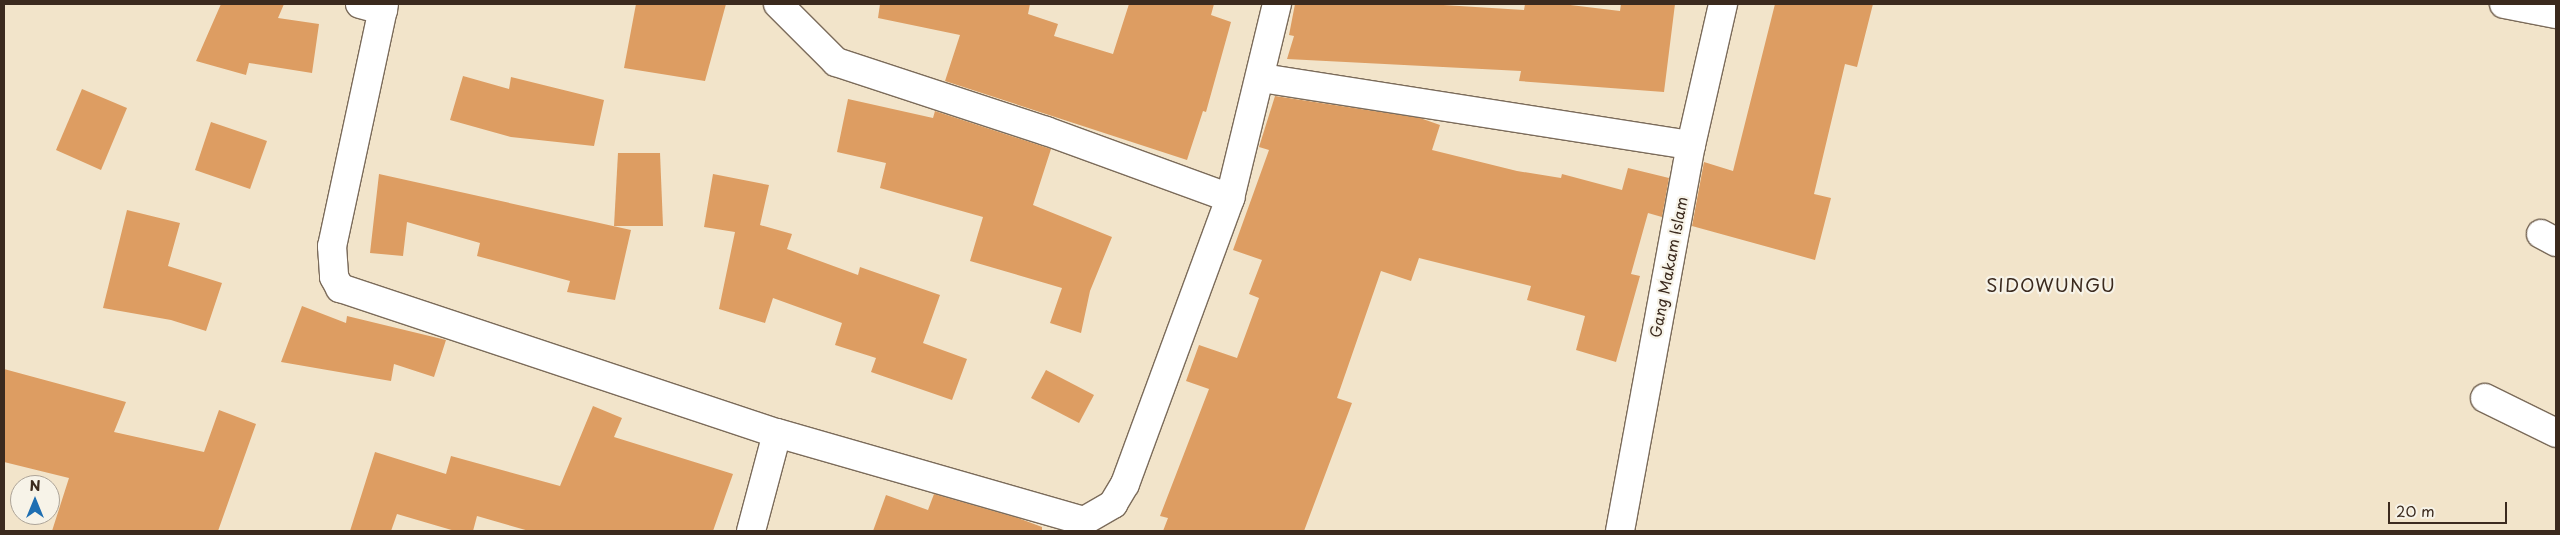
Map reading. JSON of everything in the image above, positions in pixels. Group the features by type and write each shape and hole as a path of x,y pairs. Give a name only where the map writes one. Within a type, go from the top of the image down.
{"street":[{"path":"778,4 836,62 1046,131 1230,198"},
{"path":"376,6 332,246 334,277 340,288 777,433 1066,518 1084,521 1099,516 1114,504 1125,484 1230,198 1262,78 1277,4"},
{"name":"Gang Makam Islam","path":"1620,531 1691,145 1723,4"},
{"path":"2504,4 2556,14"},
{"path":"1262,78 1691,145"},
{"path":"2485,398 2556,434"},
{"path":"751,531 777,433"}],"building":[{"path":"221,4 284,4 278,18 319,24 312,73 249,63 246,75 196,61"},
{"path":"636,4 726,4 705,81 624,68"},
{"path":"880,4 1030,4 1028,14 1058,24 1054,36 1113,54 1129,4 1214,4 1211,15 1231,22 1206,112 1203,111 1187,160 945,81 960,35 878,18"},
{"path":"1295,4 1427,4 1524,10 1525,4 1562,4 1620,11 1621,4 1675,4 1664,92 1519,81 1521,71 1287,59 1294,36 1289,35"},
{"path":"1775,4 1873,4 1857,67 1845,64 1814,194 1831,198 1815,260 1692,226 1704,162 1733,171"},
{"path":"463,76 509,89 511,77 604,100 594,146 511,137 450,120"},
{"path":"82,89 127,108 101,170 56,150"},
{"path":"1275,96 1420,118 1440,125 1432,150 1517,171 1561,178 1562,174 1622,190 1628,168 1669,178 1662,217 1648,213 1631,274 1640,276 1616,362 1576,350 1585,316 1527,300 1531,286 1419,258 1411,281 1381,271 1337,398 1352,403 1304,531 1163,531 1168,518 1160,516 1209,389 1186,381 1199,345 1237,358 1259,298 1249,294 1262,260 1233,250 1269,150 1259,147"},
{"path":"848,99 933,118 935,111 1051,149 1033,205 1112,237 1090,291 1081,333 1050,323 1062,288 970,261 983,217 880,188 886,163 837,152"},
{"path":"211,122 267,141 250,189 195,170"},
{"path":"618,153 660,153 663,226 614,226"},
{"path":"379,174 631,230 615,300 567,292 570,281 477,256 480,243 407,222 403,256 370,253"},
{"path":"713,174 769,185 760,225 792,234 787,249 858,275 860,267 940,295 923,343 967,359 952,400 871,372 876,358 835,345 842,323 773,298 765,323 719,309 735,232 704,227"},
{"path":"127,210 180,223 168,266 222,283 206,331 171,320 103,308"},
{"path":"302,306 346,323 347,316 446,340 434,377 394,364 391,381 281,362"},
{"path":"4,369 126,402 114,432 204,452 219,410 256,424 218,531 52,531 54,525 60,525 60,506 69,478 4,462"},
{"path":"1046,370 1094,395 1079,423 1031,398"},
{"path":"593,406 622,418 614,437 733,474 713,531 529,531 477,516 473,531 455,531 397,514 391,531 350,531 375,452 446,474 451,456 560,486"},
{"path":"934,494 1018,518 1042,527 1042,531 873,531 886,495 928,510"}],"district":[{"name":"SIDOWUNGU","path":"2051,285"}]}
